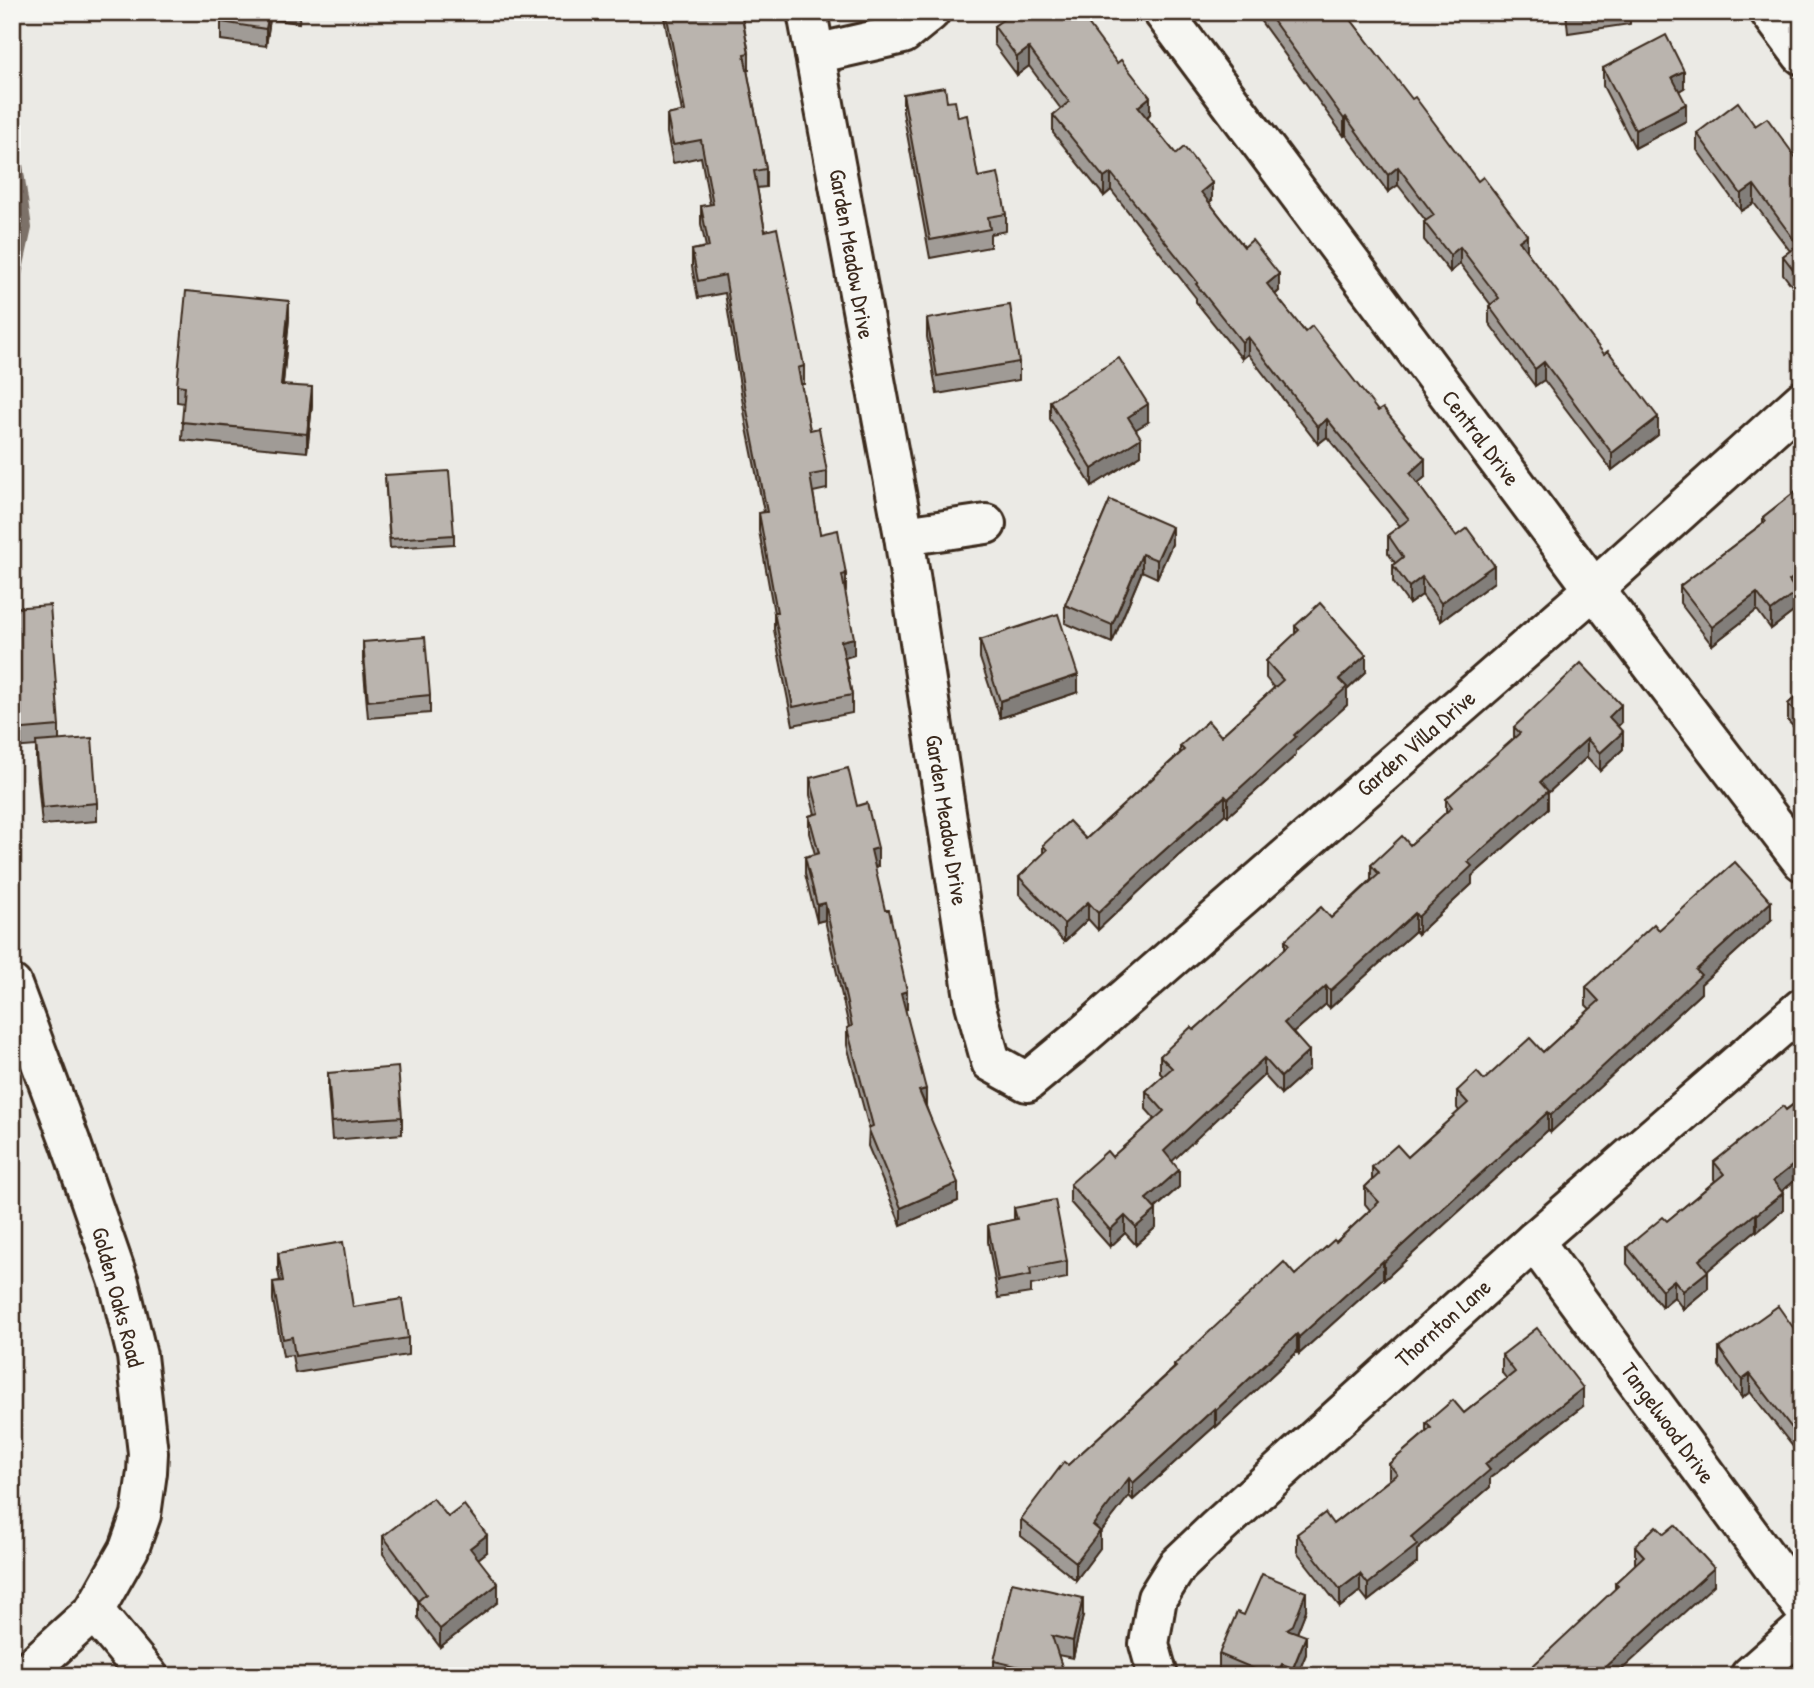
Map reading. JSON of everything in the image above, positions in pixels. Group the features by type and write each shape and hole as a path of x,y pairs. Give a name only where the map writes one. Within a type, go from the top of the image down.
{"street":[{"name":"Garden Meadow Drive","path":"807,12 904,536 975,1004 991,1062 1027,1082"},
{"path":"815,54 902,34 930,12"},
{"name":"Central Drive","path":"1163,12 1594,589 1802,861"},
{"path":"1769,12 1802,55"},
{"name":"Garden Villa Drive","path":"1027,1082 1594,589 1802,401"},
{"path":"904,536 986,524"},
{"name":"Golden Oaks Road","path":"12,985 119,1282 137,1356 148,1453 141,1515 129,1549 94,1611 22,1676"},
{"name":"Thornton Lane","path":"1158,1676 1149,1644 1157,1598 1177,1566 1534,1241 1802,1009"},
{"name":"Tangelwood Drive","path":"1534,1241 1802,1606"},
{"path":"94,1611 148,1676"},
{"path":"1749,1676 1802,1630"}],"building":[{"path":"223,12 269,12 266,29 221,22"},
{"path":"666,12 741,12 749,53 744,54 766,169 754,171 765,231 777,228 804,366 798,368 810,430 819,428 827,472 810,475 820,534 838,530 846,574 842,575 854,638 841,641 852,695 793,707 774,612 777,612 759,513 767,512 725,275 698,281 692,250 709,247 701,206 713,204 701,140 673,145 667,115 685,111"},
{"path":"1005,12 1079,12 1117,63 1121,60 1150,97 1138,107 1176,154 1184,147 1212,183 1201,192 1244,247 1252,240 1279,274 1267,284 1305,332 1312,326 1378,411 1383,408 1425,459 1410,473 1456,536 1467,528 1494,565 1441,603 1422,577 1409,587 1393,565 1403,557 1388,535 1409,519 1327,419 1318,427 1248,337 1242,342 1111,173 1104,178 1053,115 1069,102 1029,48 1017,57 994,26 1008,16"},
{"path":"1267,12 1345,12 1412,99 1415,97 1478,181 1483,177 1527,235 1519,241 1604,354 1608,351 1658,417 1612,453 1544,362 1535,369 1489,306 1499,298 1460,247 1450,255 1424,222 1434,215 1398,167 1388,175"},
{"path":"1568,12 1592,12 1568,16"},
{"path":"1666,35 1684,71 1672,77 1686,104 1635,130 1603,68"},
{"path":"945,87 947,102 955,101 958,117 967,115 978,177 998,173 1006,214 988,217 990,229 930,240 903,94"},
{"path":"1738,102 1755,126 1767,118 1802,166 1802,281 1783,256 1798,245 1754,185 1741,194 1697,133"},
{"path":"186,291 289,301 281,385 312,387 307,434 182,422 185,386 177,385"},
{"path":"1010,305 1019,362 937,376 927,319"},
{"path":"1119,358 1148,404 1128,417 1141,438 1092,469 1050,401"},
{"path":"449,471 454,535 390,539 385,475"},
{"path":"1796,491 1802,498 1802,570 1789,581 1797,592 1771,611 1757,593 1712,627 1680,586 1766,521 1763,517"},
{"path":"1110,500 1172,527 1157,560 1142,554 1112,625 1065,605"},
{"path":"1320,603 1366,655 1339,679 1347,687 1228,799 1225,796 1098,913 1088,902 1064,924 1019,877 1047,850 1043,845 1069,821 1086,839 1184,750 1180,746 1208,721 1221,736 1283,680 1266,661 1299,630 1295,626"},
{"path":"50,605 59,726 12,730 12,608"},
{"path":"1058,614 1078,675 1000,701 980,640"},
{"path":"425,637 430,695 368,701 363,642"},
{"path":"1581,663 1621,705 1609,717 1623,732 1600,753 1587,739 1540,782 1548,791 1468,862 1472,866 1418,917 1415,913 1330,991 1326,986 1284,1023 1309,1051 1281,1077 1264,1058 1164,1151 1179,1170 1146,1199 1156,1210 1136,1227 1125,1216 1110,1230 1070,1184 1107,1151 1112,1157 1164,1111 1146,1091 1172,1068 1160,1056 1191,1027 1194,1030 1289,945 1285,940 1321,907 1331,918 1379,874 1371,865 1402,836 1410,845 1452,807 1446,799 1520,733 1514,727"},
{"path":"1802,691 1802,719 1788,704"},
{"path":"92,738 97,803 42,808 36,742"},
{"path":"848,768 857,806 867,803 878,848 871,850 885,910 889,910 907,991 901,993 926,1089 919,1091 958,1183 901,1208 868,1128 873,1126 847,1028 852,1026 825,903 817,905 805,857 819,853 809,816 819,813 810,778"},
{"path":"1735,862 1771,902 1696,970 1701,975 1551,1115 1548,1112 1384,1262 1299,1337 1297,1334 1133,1483 1129,1478 1093,1525 1100,1531 1076,1562 1021,1519 1064,1462 1068,1465 1176,1367 1174,1365 1284,1262 1295,1275 1379,1202 1365,1187 1379,1174 1372,1167 1397,1145 1408,1157 1468,1103 1457,1091 1477,1072 1484,1080 1530,1038 1543,1052 1599,1001 1586,987 1654,924 1659,930"},
{"path":"398,1067 402,1117 332,1122 328,1073"},
{"path":"1802,1098 1802,1158 1773,1181 1783,1193 1699,1260 1708,1271 1683,1291 1674,1280 1662,1290 1627,1247 1663,1217 1667,1221 1724,1174 1714,1162 1783,1106 1786,1110"},
{"path":"1055,1200 1067,1261 1030,1268 1031,1275 998,1281 988,1225 1017,1219 1014,1208"},
{"path":"343,1242 353,1307 402,1299 408,1338 295,1356 292,1337 283,1339 273,1282 283,1281 278,1253"},
{"path":"1778,1306 1802,1340 1802,1441 1750,1374 1742,1380 1719,1348"},
{"path":"1537,1328 1583,1388 1485,1464 1490,1470 1411,1537 1417,1545 1368,1584 1360,1574 1340,1589 1297,1534 1325,1513 1333,1524 1397,1474 1389,1464 1431,1428 1426,1423 1453,1400 1464,1413 1515,1372 1502,1355"},
{"path":"433,1498 448,1517 464,1505 487,1535 470,1548 498,1584 440,1629 418,1601 426,1594 383,1536"},
{"path":"1675,1525 1714,1568 1595,1676 1522,1676 1618,1586 1615,1583 1644,1556 1635,1546 1656,1526 1664,1534"},
{"path":"1262,1574 1306,1592 1293,1625 1287,1629 1306,1636 1293,1668 1282,1664 1276,1676 1219,1654 1237,1612 1244,1615"},
{"path":"1012,1582 1083,1598 1073,1641 1052,1636 1065,1676 994,1661"}],"waterway":[{"path":"12,123 27,228 16,279"}]}
